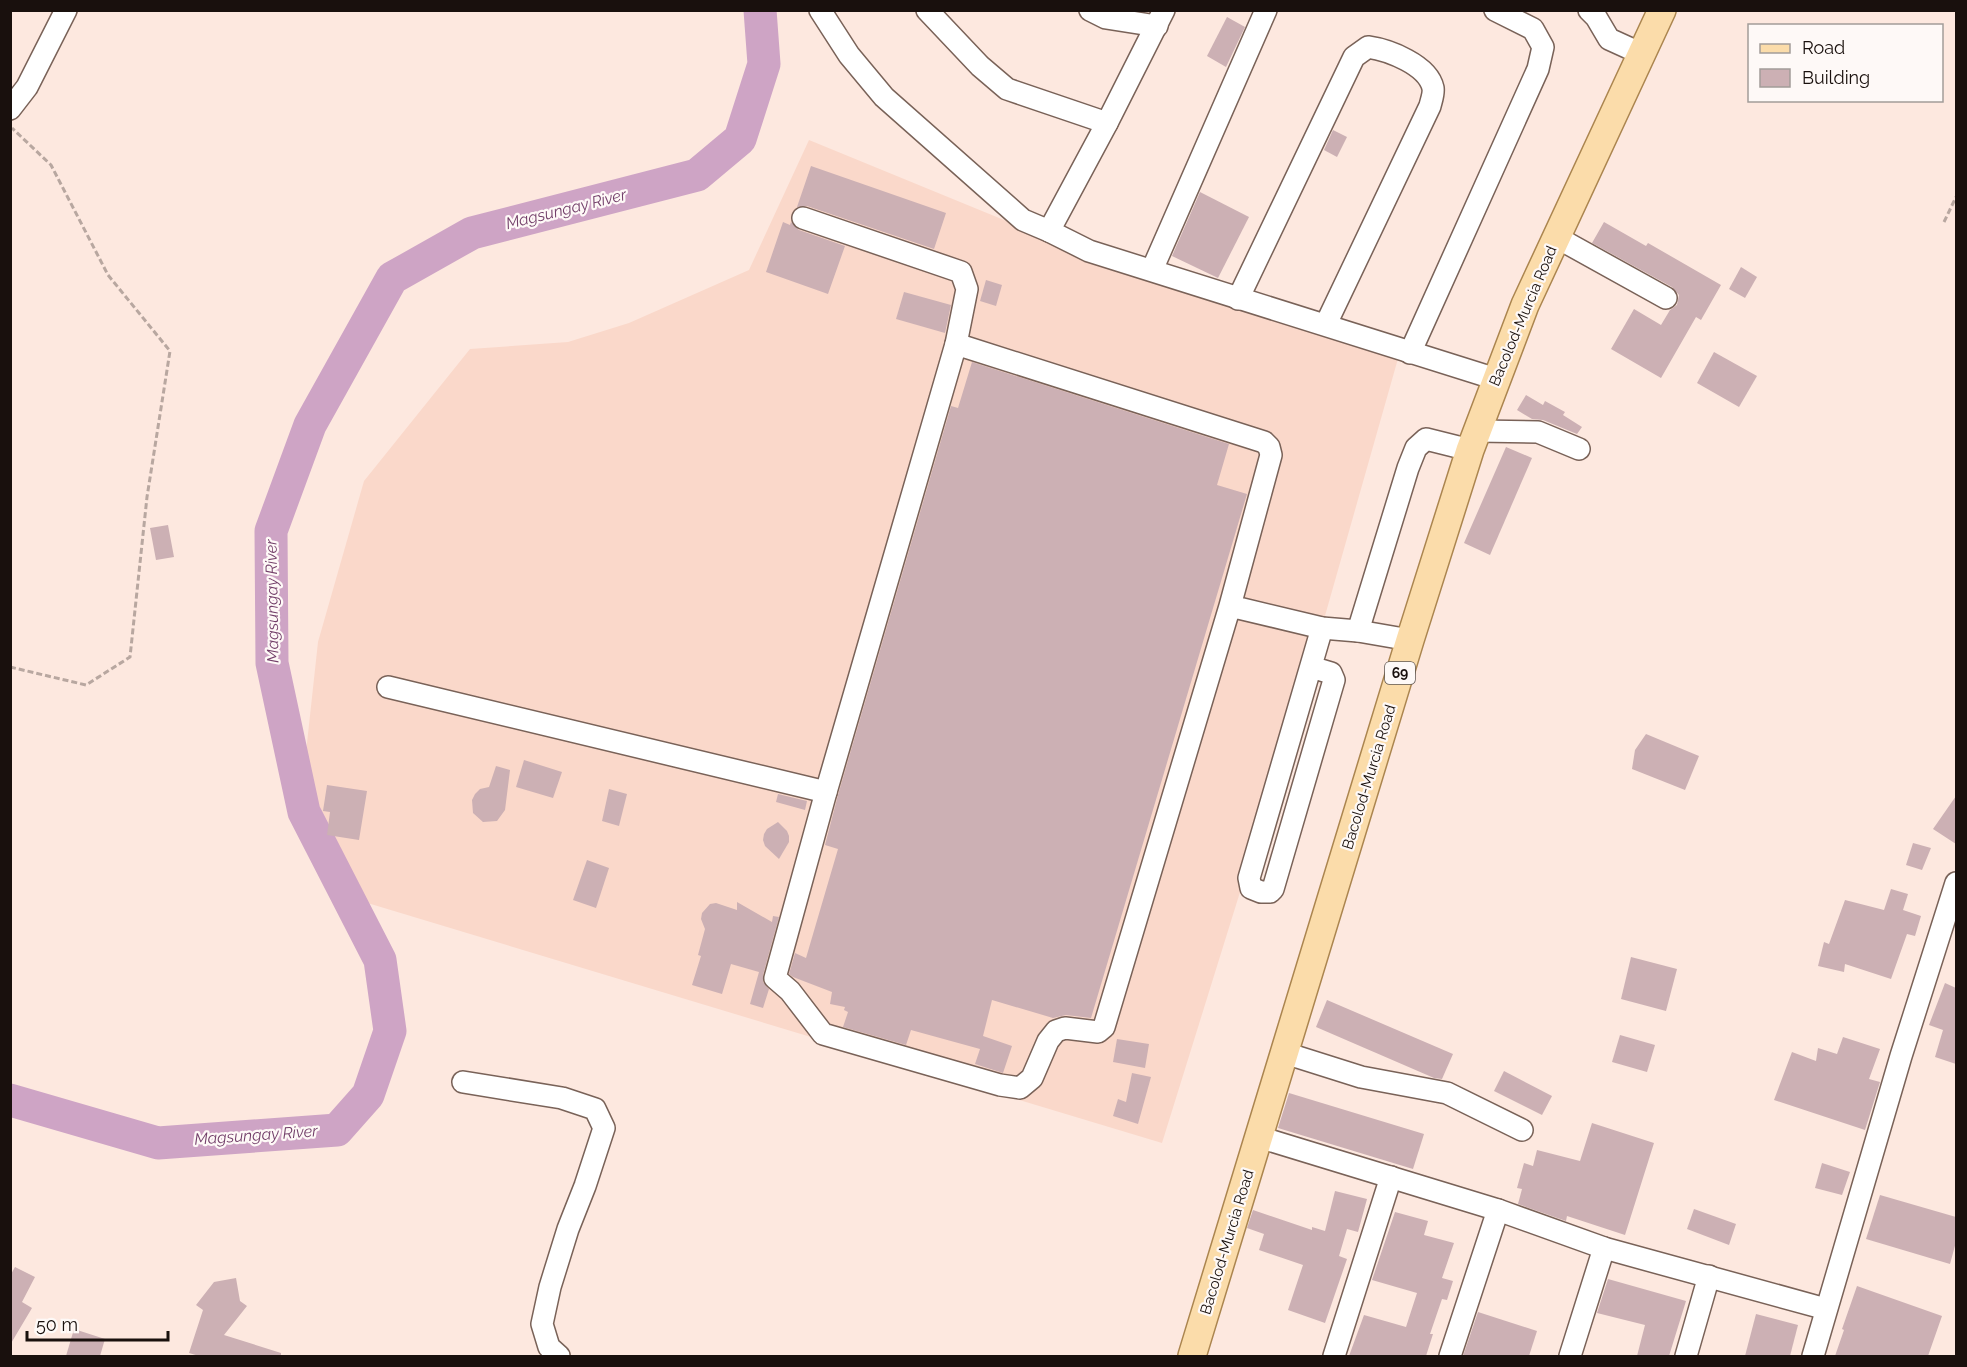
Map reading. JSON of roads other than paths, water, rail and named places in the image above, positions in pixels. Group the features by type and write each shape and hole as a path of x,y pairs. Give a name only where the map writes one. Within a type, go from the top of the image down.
{"main road":[{"name":"Bacolod-Murcia Road","path":"1192,1356 1410,640 1474,440 1525,305 1662,10"}],"street":[{"path":"10,109 27,87 66,10"},
{"path":"820,10 849,55 884,97 1023,220 1089,251 1496,379"},
{"path":"927,10 980,66 1007,89 1107,123"},
{"path":"1049,231 1160,18 1106,18 1090,10"},
{"path":"1152,270 1266,10"},
{"path":"1410,353 1538,69 1543,47 1533,29 1495,10"},
{"path":"1589,10 1609,39 1642,54"},
{"path":"1238,299 1354,57 1368,47 1380,48 1410,60 1430,80 1434,90 1430,106 1326,324"},
{"path":"803,218 961,272 967,289 956,344 826,792 775,978 790,991 823,1034 1000,1085 1020,1088 1032,1078 1048,1041 1056,1031 1065,1028 1098,1032 1104,1027 1230,606 1271,455 1269,447 1264,442 956,344"},
{"path":"1556,237 1666,298"},
{"path":"1358,631 1408,468 1416,448 1426,439 1474,440 1538,432 1579,449"},
{"path":"1230,606 1322,628 1358,631 1410,640"},
{"path":"1311,667 1331,673 1334,680 1293,814 1273,889 1270,892 1261,892 1251,888 1249,878 1322,628"},
{"path":"388,687 826,792"},
{"path":"1270,808 1293,814"},
{"path":"1813,1356 1901,1056 1956,883"},
{"path":"1285,1053 1362,1077 1447,1093 1522,1130"},
{"path":"463,1082 562,1098 595,1109 604,1128 557,1264 542,1324 549,1347 559,1356"},
{"path":"1259,1137 1498,1210 1604,1248 1826,1309"},
{"path":"1334,1356 1391,1177"},
{"path":"1450,1356 1498,1210"},
{"path":"1570,1356 1604,1248"},
{"path":"1686,1356 1709,1275"}],"waterway":[{"name":"Magsungay River","path":"10,1100 158,1143 337,1130 368,1095 390,1031 380,960 304,812 272,663 271,531 310,425 392,278 472,233 697,175 740,139 764,64 760,10"}]}
